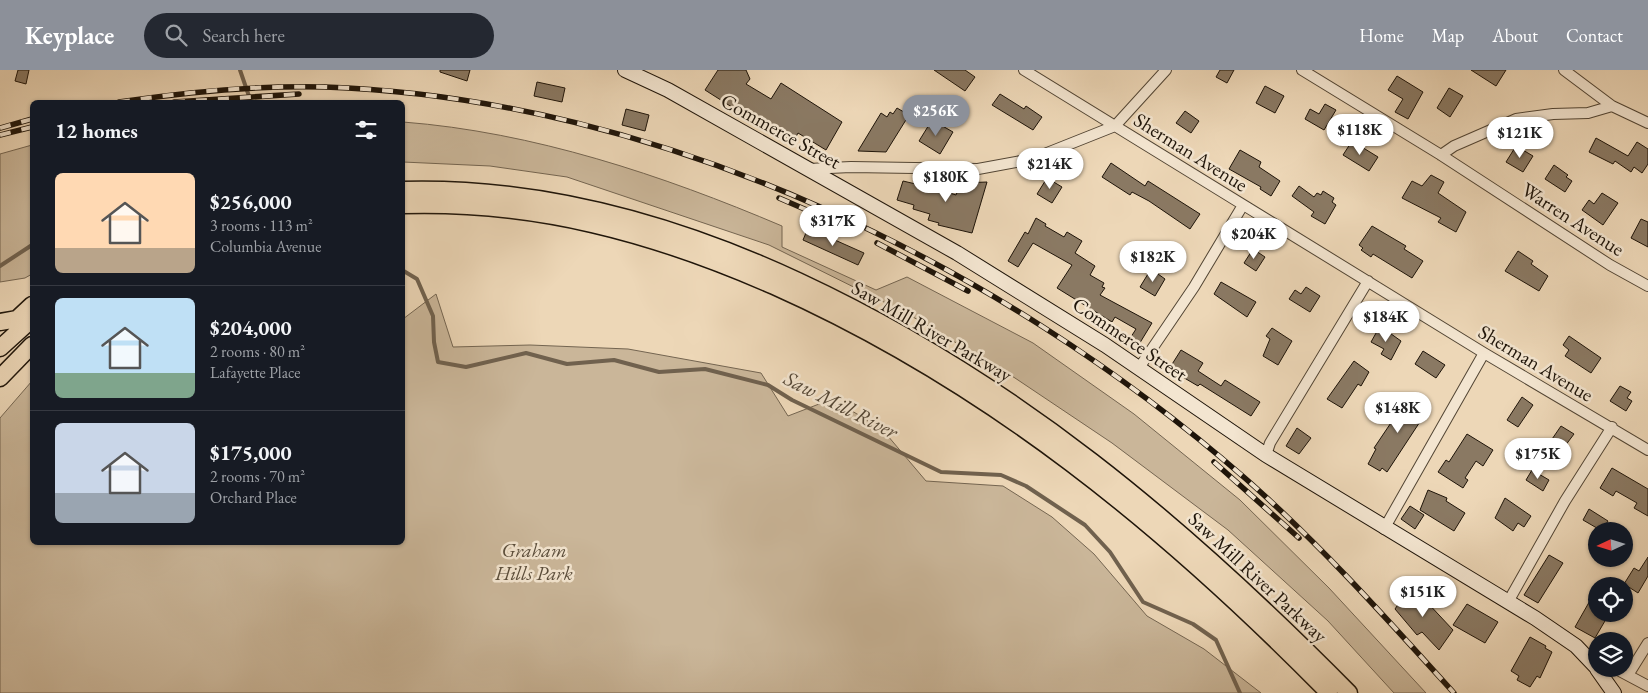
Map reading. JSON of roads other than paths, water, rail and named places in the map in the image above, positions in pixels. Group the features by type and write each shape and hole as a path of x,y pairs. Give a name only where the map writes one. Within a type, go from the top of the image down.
{"highway":[{"name":"Saw Mill River Parkway","path":"405,190 465,191 519,196 623,216 668,229 739,256 863,313 982,382 1095,462 1216,566 1349,693"},
{"name":"Saw Mill River Parkway","path":"405,205 465,205 511,209 563,216 622,230 730,268 854,324 972,393 1084,471 1195,565 1329,693"},
{"path":"0,322 17,319 30,308"},
{"path":"0,348 30,321"},
{"path":"0,378 30,347"}],"main road":[{"name":"Commerce Street","path":"624,70 668,90 965,258 1139,368 1266,455 1384,529 1508,602 1588,655"},
{"name":"Commerce Street","path":"1603,677 1614,693"}],"street":[{"name":"Sherman Avenue","path":"1024,70 1484,353 1648,450"},
{"path":"807,169 851,167 978,169 1032,159 1115,126 1166,70"},
{"name":"Warren Avenue","path":"1302,70 1441,155 1610,265 1648,286"},
{"path":"1564,70 1612,106 1648,123"},
{"path":"1441,155 1454,146 1516,119 1553,114 1588,113 1612,106"},
{"path":"1139,368 1194,287 1244,205"},
{"path":"1266,455 1270,443 1368,281"},
{"path":"1384,529 1484,353"},
{"path":"1508,602 1565,501 1612,427"},
{"path":"1633,667 1648,643"},
{"path":"1632,677 1648,686"}],"waterway":[{"path":"240,70 250,100"},
{"name":"Saw Mill River","path":"0,266 30,246"},
{"name":"Saw Mill River","path":"405,272 417,279 433,316 434,342 438,362 466,367 526,353 567,364 614,360 659,372 705,369 768,385 792,400 941,472 1001,475 1026,486 1085,525 1110,552 1143,602 1193,624 1216,640 1240,693"}],"railway":[{"path":"134,100 222,90 273,87 325,87 450,98 575,122 697,159 817,206 933,263 1044,328 1149,400 1274,504 1353,583 1454,693"},
{"path":"205,100 299,94"},
{"path":"0,128 30,120"},
{"path":"0,135 30,128"},
{"path":"779,198 839,224"},
{"path":"877,243 968,291"},
{"path":"1214,462 1299,538"}],"park label":[{"name":"Graham Hills Park","path":"534,562"}]}
